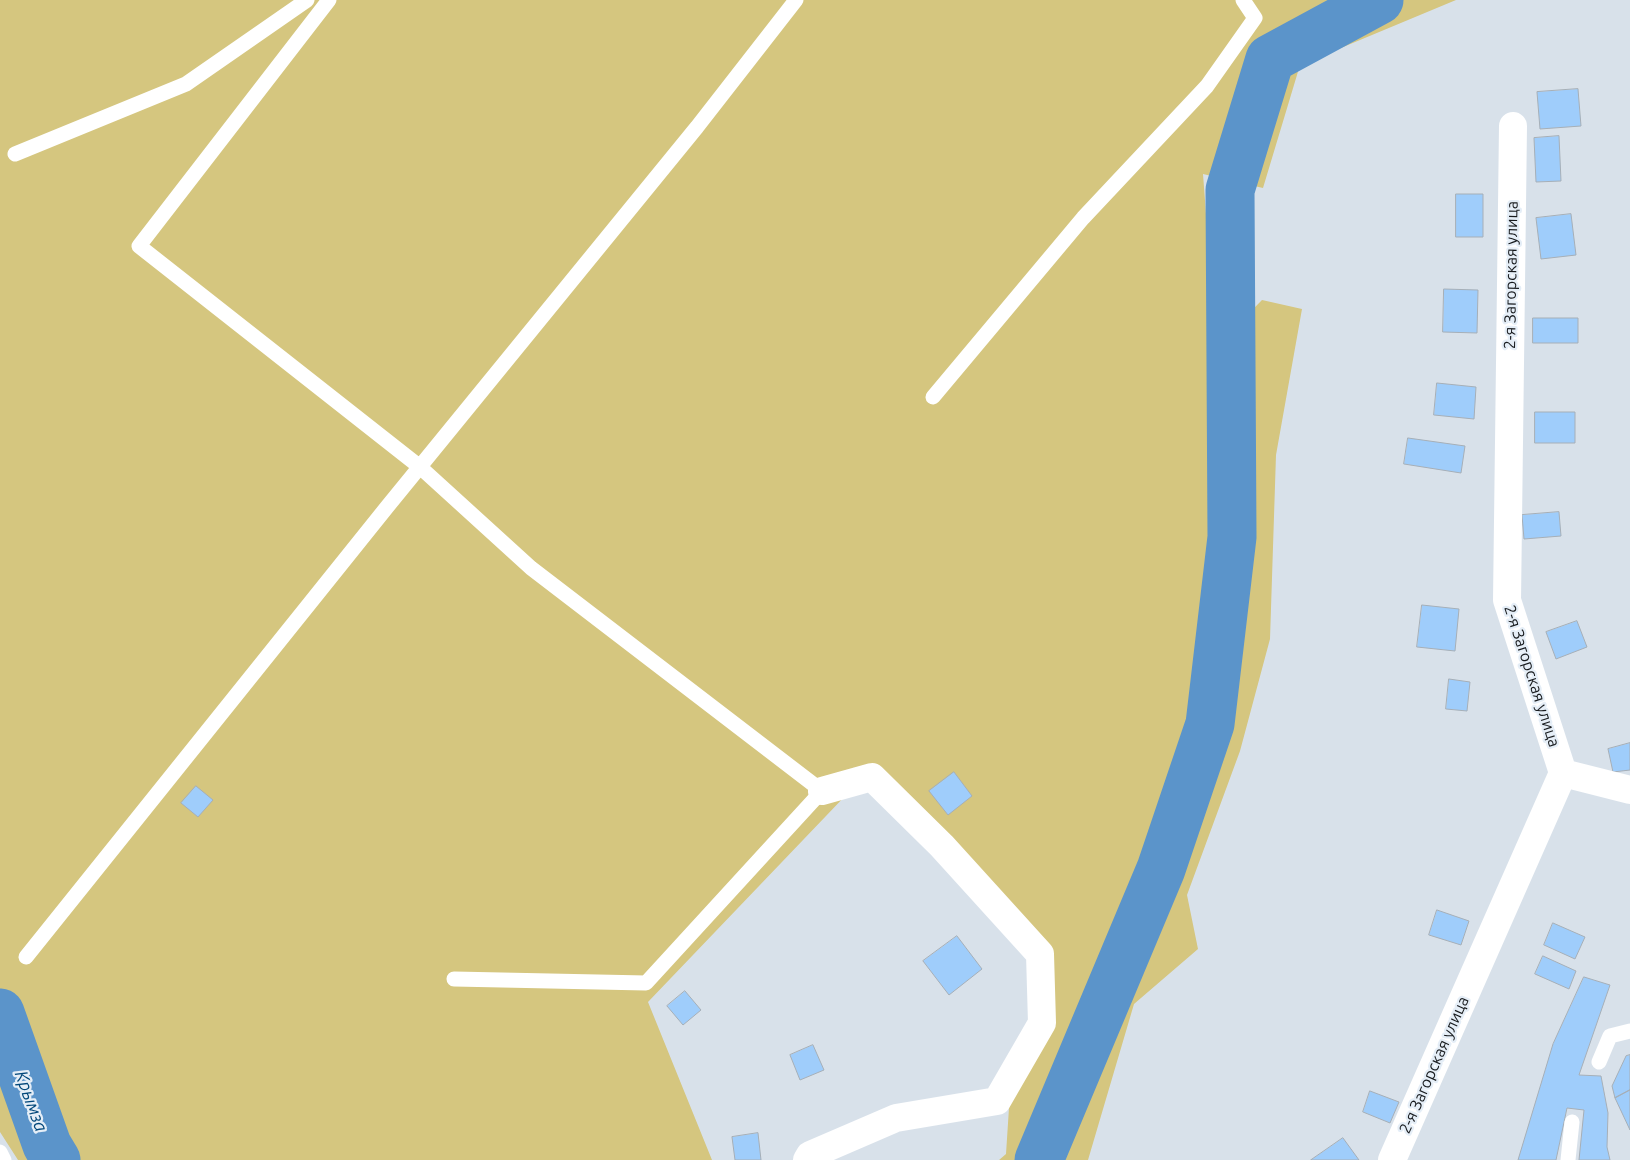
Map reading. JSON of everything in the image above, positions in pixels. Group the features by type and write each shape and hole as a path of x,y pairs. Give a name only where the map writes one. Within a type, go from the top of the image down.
{"street":[{"name":"2-я Загорская улица","path":"1392,1160 1563,773 1507,600 1513,126"},
{"path":"1563,773 1630,790"},
{"path":"807,1160 810,1155 896,1118 997,1101 1042,1023 1040,954 942,846 872,777 822,791"}],"lane":[{"path":"15,154 186,84 307,0"},
{"path":"329,0 139,246 420,466 531,568 822,791 646,983 454,979"},
{"path":"26,956 420,466 691,134 796,0"},
{"path":"933,397 1083,218 1207,86 1255,18 1243,0"},
{"path":"1599,1062 1610,1036 1630,1031"},
{"path":"1568,1160 1572,1122"},
{"path":"0,1152 4,1160"}],"shaded area":[{"path":"0,0 1456,0 1300,65 1263,188 1203,174 1216,347 1262,300 1302,309 1276,455 1270,639 1240,751 1187,895 1198,949 1134,1004 1088,1160 999,1160 1006,1154 1011,1077 1049,982 870,770 648,1002 712,1160 18,1160 0,1132"}],"building":[{"path":"1578,89 1581,126 1540,129 1537,92"},
{"path":"1559,136 1561,181 1536,182 1534,138"},
{"path":"1456,194 1483,194 1483,237 1456,237"},
{"path":"1571,214 1576,255 1541,259 1536,218"},
{"path":"1444,289 1478,290 1477,333 1443,332"},
{"path":"1533,318 1578,318 1578,343 1533,343"},
{"path":"1437,383 1476,387 1474,419 1434,415"},
{"path":"1535,412 1575,412 1575,443 1535,443"},
{"path":"1408,438 1465,446 1461,473 1404,464"},
{"path":"1559,512 1561,536 1524,539 1522,515"},
{"path":"1422,605 1459,609 1455,651 1417,647"},
{"path":"1577,621 1587,647 1556,659 1546,632"},
{"path":"1449,679 1470,682 1467,711 1446,709"},
{"path":"1630,743 1630,770 1613,772 1608,749"},
{"path":"954,772 972,796 948,815 929,791"},
{"path":"196,786 213,800 198,817 181,803"},
{"path":"1437,910 1469,921 1461,945 1429,935"},
{"path":"1553,923 1585,937 1575,959 1544,945"},
{"path":"957,936 982,969 949,995 923,961"},
{"path":"1543,956 1576,971 1569,989 1535,974"},
{"path":"1584,977 1610,985 1579,1075 1601,1076 1608,1113 1607,1147 1610,1160 1579,1160 1584,1110 1567,1108 1556,1160 1518,1160 1553,1044"},
{"path":"685,991 701,1010 683,1025 667,1006"},
{"path":"813,1045 824,1070 800,1080 790,1055"},
{"path":"1630,1055 1630,1090 1615,1098 1612,1086 1626,1056"},
{"path":"1630,1090 1630,1130 1615,1098"},
{"path":"1370,1091 1399,1102 1390,1123 1363,1112"},
{"path":"758,1133 761,1160 735,1160 732,1137"},
{"path":"1343,1138 1359,1160 1311,1160"}],"waterway":[{"path":"1039,1160 1161,869 1210,724 1232,537 1230,190 1270,59 1379,0"},
{"name":"Крымза","path":"0,1013 47,1145 56,1160"}]}
